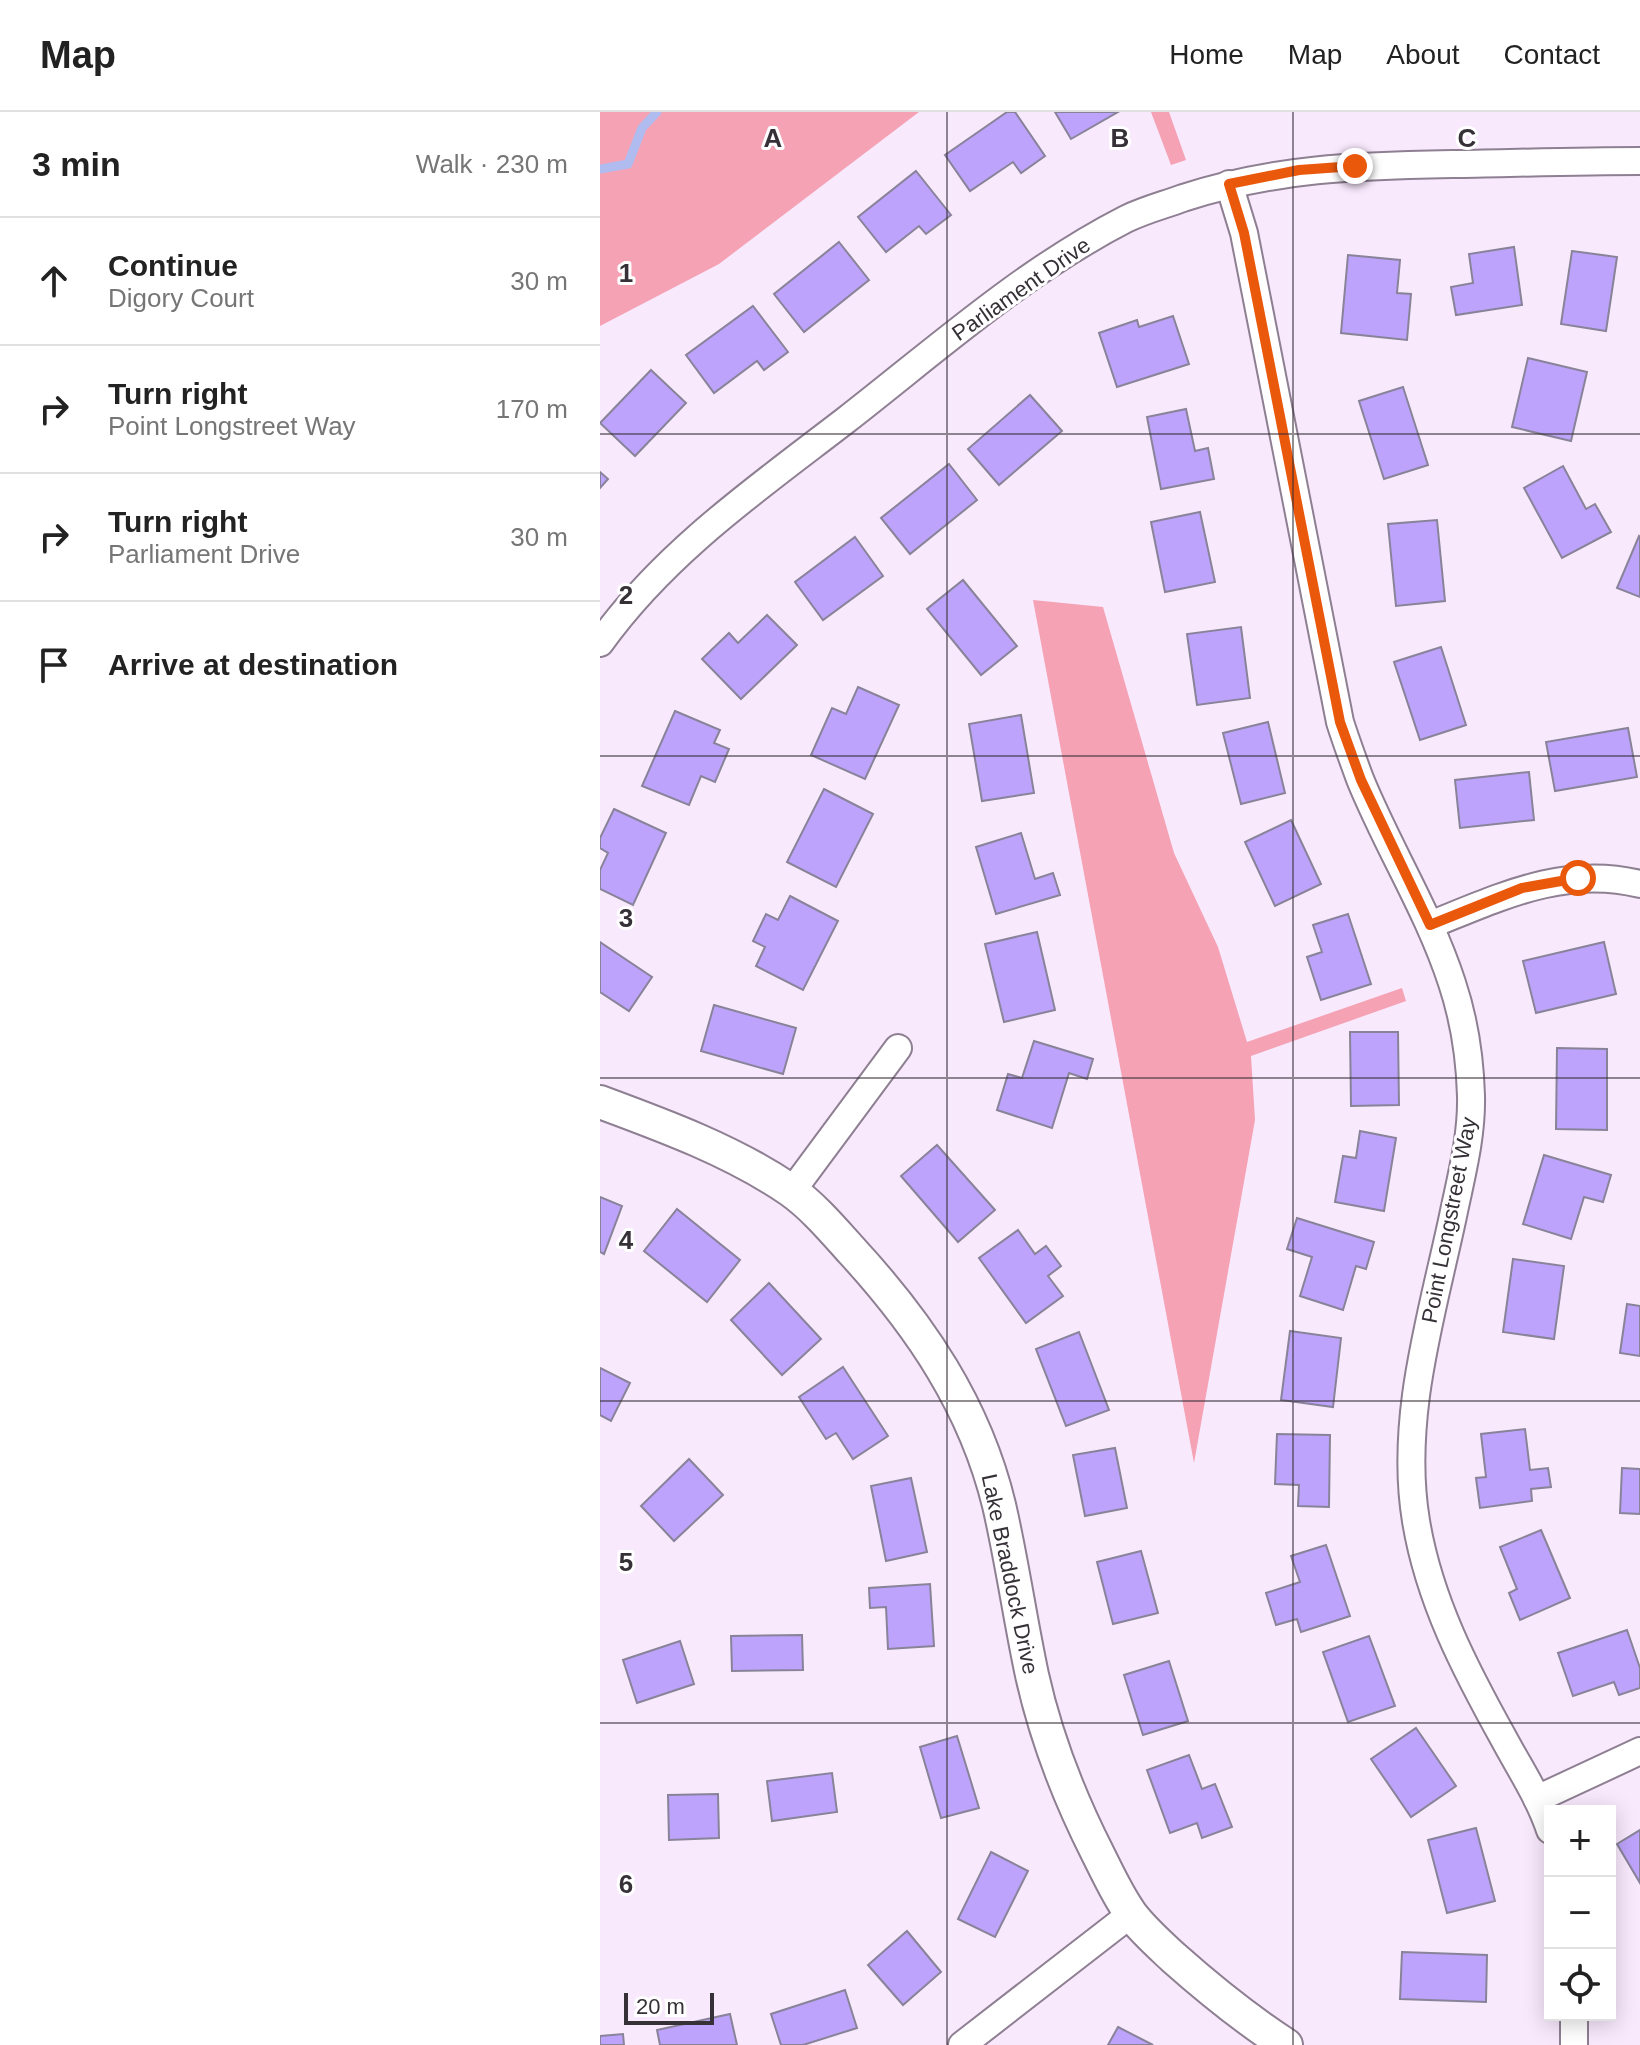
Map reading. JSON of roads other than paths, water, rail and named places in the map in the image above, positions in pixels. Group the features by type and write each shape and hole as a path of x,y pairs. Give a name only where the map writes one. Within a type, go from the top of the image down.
{"street":[{"name":"Parliament Drive","path":"600,643 618,617 665,566 726,513 1066,252 1129,218 1229,184 1299,170 1355,166 1640,161"},
{"name":"Point Longstreet Way","path":"1229,184 1244,233 1340,722 1361,780 1430,925 1453,985 1467,1047 1471,1099 1465,1160 1422,1362 1411,1450 1415,1517 1424,1564 1439,1609 1463,1663 1544,1816"},
{"path":"1430,925 1522,888 1550,881 1578,878 1625,880 1640,884"},
{"path":"792,1191 898,1048"},
{"name":"Lake Braddock Drive","path":"600,1102 666,1126 736,1159 792,1191 894,1297 929,1345 960,1400 981,1448 999,1504 1032,1677 1067,1789 1087,1833 1131,1914 1205,1986 1286,2045"},
{"path":"1537,1799 1640,1751"},
{"path":"962,2045 1131,1914"},
{"path":"1574,2021 1574,2045"}],"waterway":[{"path":"600,169 628,164 642,128 657,112"}]}
